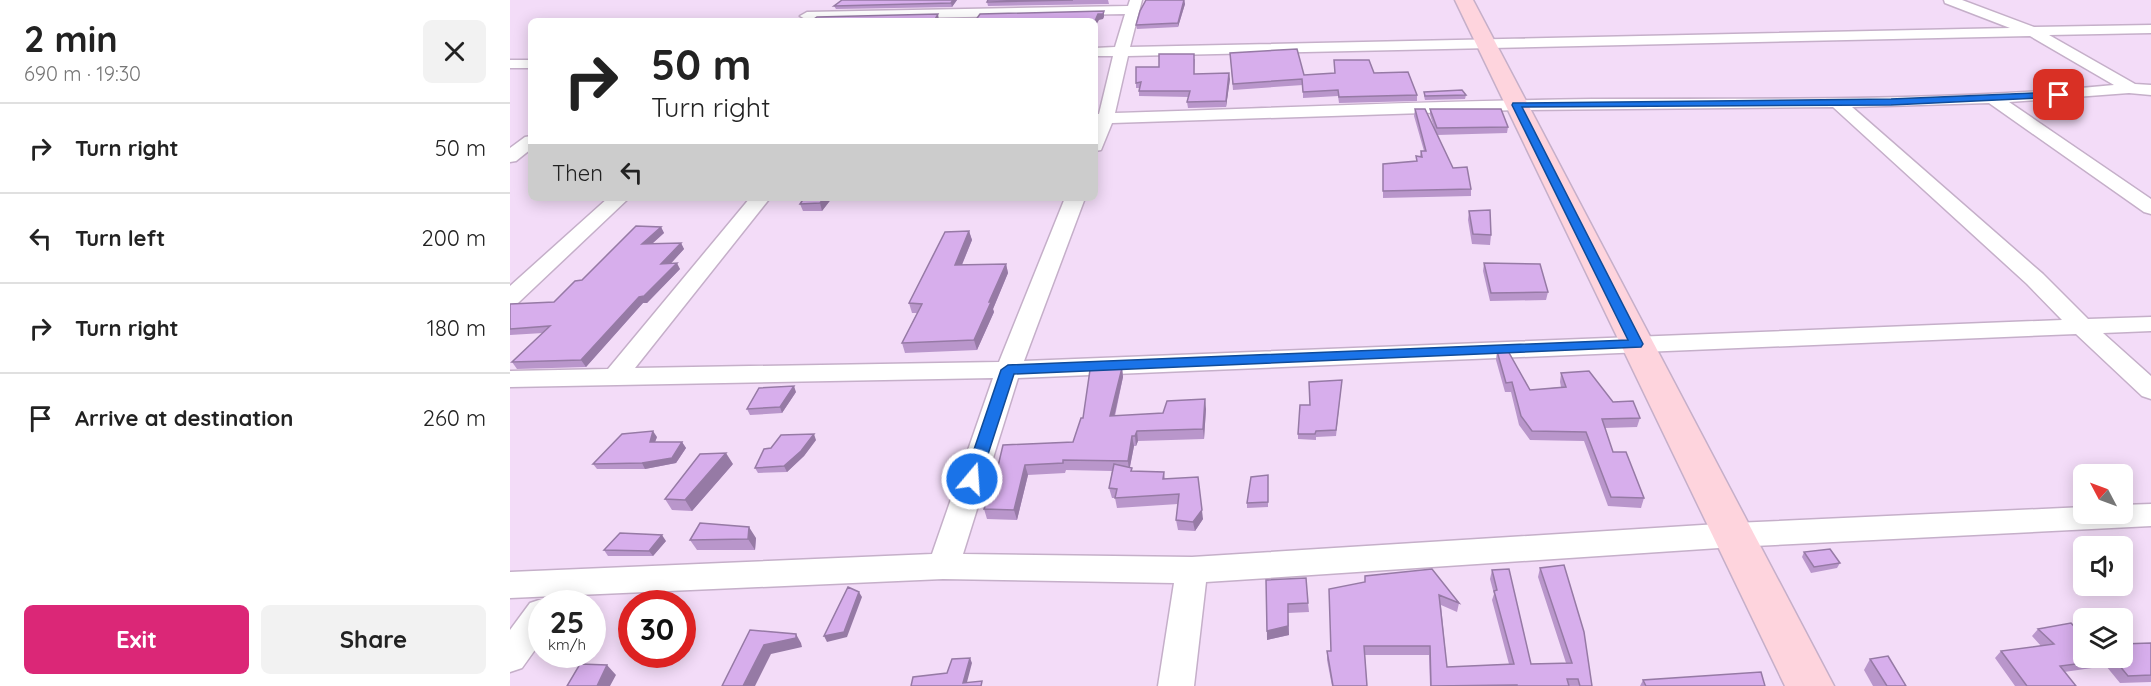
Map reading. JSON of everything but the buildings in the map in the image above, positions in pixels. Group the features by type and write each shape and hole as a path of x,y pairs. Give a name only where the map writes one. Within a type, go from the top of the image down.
{"street":[{"path":"806,18 826,0"},
{"path":"1464,0 1810,686"},
{"path":"1950,0 2032,31 2151,100"},
{"path":"829,18 1135,5 1100,119 1516,105 1992,98 2130,88 2151,90"},
{"path":"1098,52 2151,29"},
{"path":"510,64 528,64"},
{"path":"1992,98 2151,208"},
{"path":"1837,102 2035,279 2081,326 2151,390"},
{"path":"510,133 528,132"},
{"path":"510,157 528,143"},
{"path":"510,298 616,201"},
{"path":"616,376 758,201"},
{"path":"943,566 1008,370 1074,201"},
{"path":"510,379 1008,370 2151,324"},
{"path":"598,590 943,566 1192,570 1734,536 2151,515"},
{"path":"1176,686 1192,570"},
{"path":"510,585 538,590"},
{"path":"510,657 528,632"}],"route":[{"path":"972,479 1008,370 1636,344 1516,105 1891,102 2059,95"}]}
